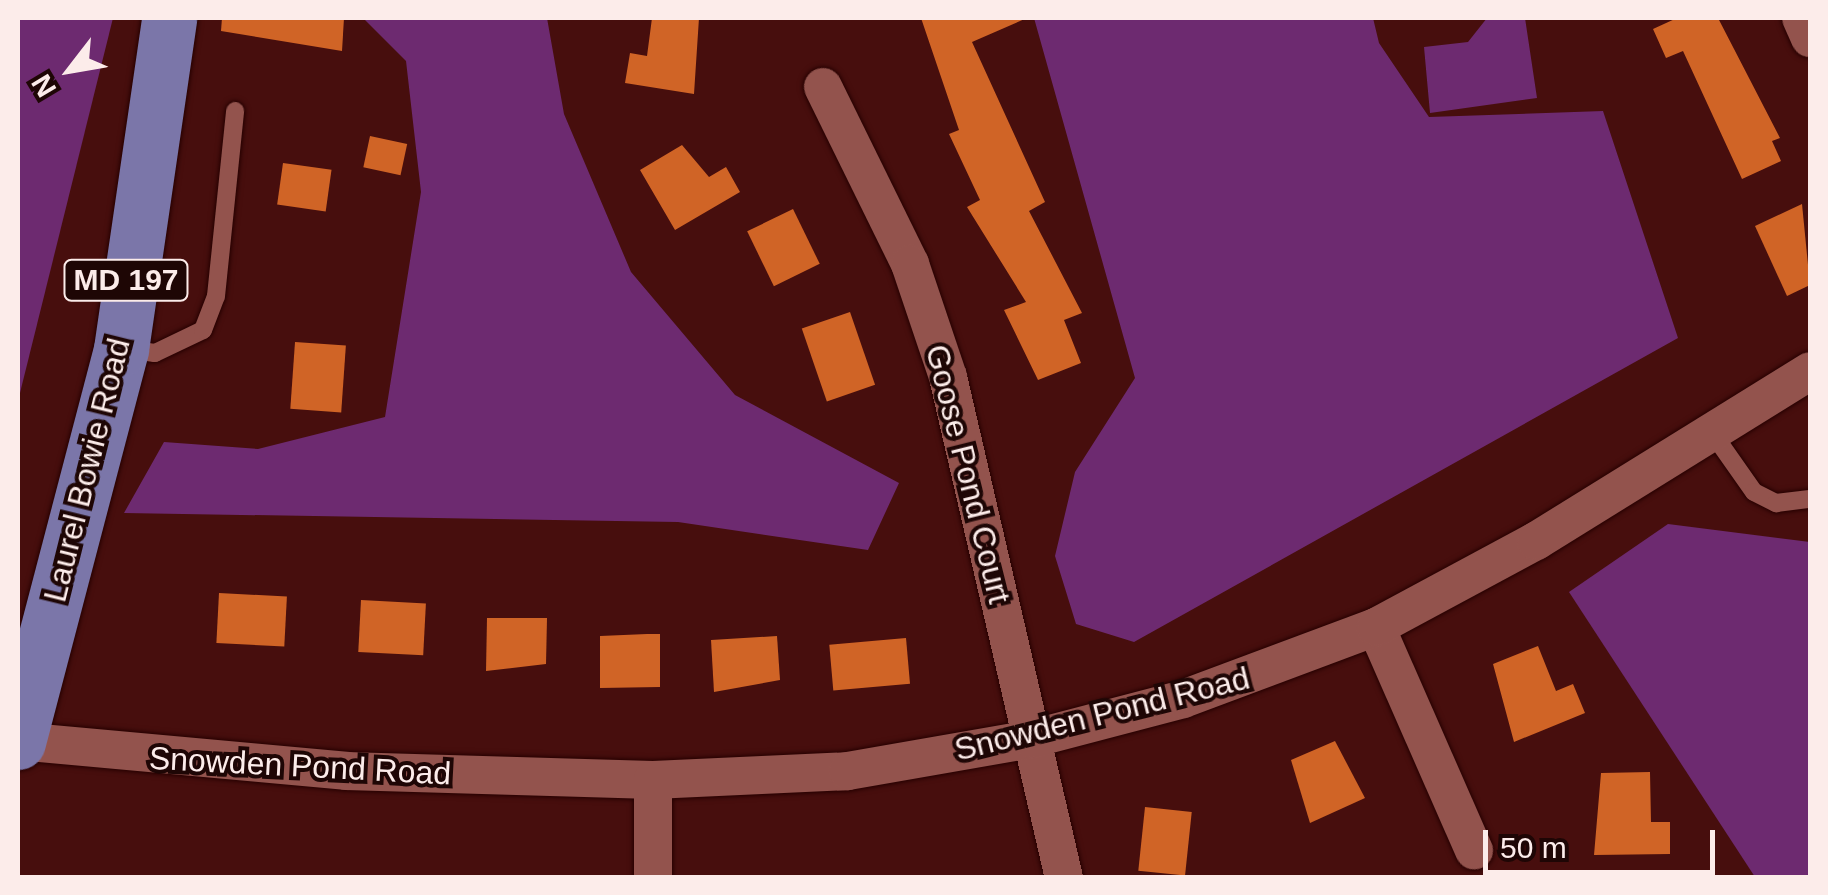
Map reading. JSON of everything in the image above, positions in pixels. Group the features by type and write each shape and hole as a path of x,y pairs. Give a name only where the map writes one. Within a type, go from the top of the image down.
{"main road":[{"name":"Laurel Bowie Road","path":"18,741 121,348 169,18"}],"street":[{"path":"1802,18 1810,38"},
{"name":"Goose Pond Court","path":"822,87 929,317 1064,878"},
{"name":"Snowden Pond Road","path":"18,741 346,771 653,780 848,770 1031,739 1200,694 1376,627 1536,542 1708,428 1810,371"},
{"path":"1376,627 1474,850"},
{"path":"653,780 653,878"}],"lane":[{"path":"121,348 155,353 203,330 216,296 234,111"},
{"path":"1708,428 1754,492 1776,503 1810,499"}],"shaded area":[{"path":"18,18 113,18 18,401"},
{"path":"363,18 547,18 564,114 631,272 735,395 899,483 868,550 678,522 124,513 164,442 258,449 385,417 421,192 406,61"},
{"path":"1034,18 1373,18 1379,43 1429,117 1603,111 1678,338 1134,642 1076,624 1055,556 1075,472 1135,378"},
{"path":"1487,18 1525,18 1537,98 1430,113 1424,47 1468,42"},
{"path":"1668,524 1810,542 1810,877 1755,877 1569,592"}],"building":[{"path":"222,18 344,18 342,51 221,31"},
{"path":"652,18 699,18 694,94 625,83 630,53 647,56"},
{"path":"921,18 1027,18 972,42 1045,202 1029,211 1082,313 1064,320 1081,363 1038,380 1004,310 1026,302 967,207 980,200 949,134 959,130"},
{"path":"1677,18 1718,18 1780,138 1772,141 1781,161 1742,179 1683,51 1666,58 1653,29"},
{"path":"370,136 407,144 401,175 363,167"},
{"path":"682,145 709,177 726,167 740,192 675,230 640,170"},
{"path":"283,163 332,170 326,211 277,205"},
{"path":"1802,204 1810,285 1787,296 1755,226"},
{"path":"793,209 820,264 774,286 747,231"},
{"path":"850,312 875,385 827,401 802,329"},
{"path":"295,342 346,346 341,412 290,409"},
{"path":"219,593 287,597 284,646 216,643"},
{"path":"361,600 426,603 423,655 358,652"},
{"path":"487,618 547,618 546,664 486,671"},
{"path":"660,634 660,687 600,688 600,636"},
{"path":"777,636 780,680 714,692 711,640"},
{"path":"906,638 910,684 833,691 829,645"},
{"path":"1538,646 1556,691 1573,684 1585,713 1514,742 1493,664"},
{"path":"1335,741 1365,798 1310,823 1291,760"},
{"path":"1650,772 1651,822 1670,822 1670,854 1594,855 1601,773"},
{"path":"1145,807 1192,812 1185,876 1138,871"}]}
